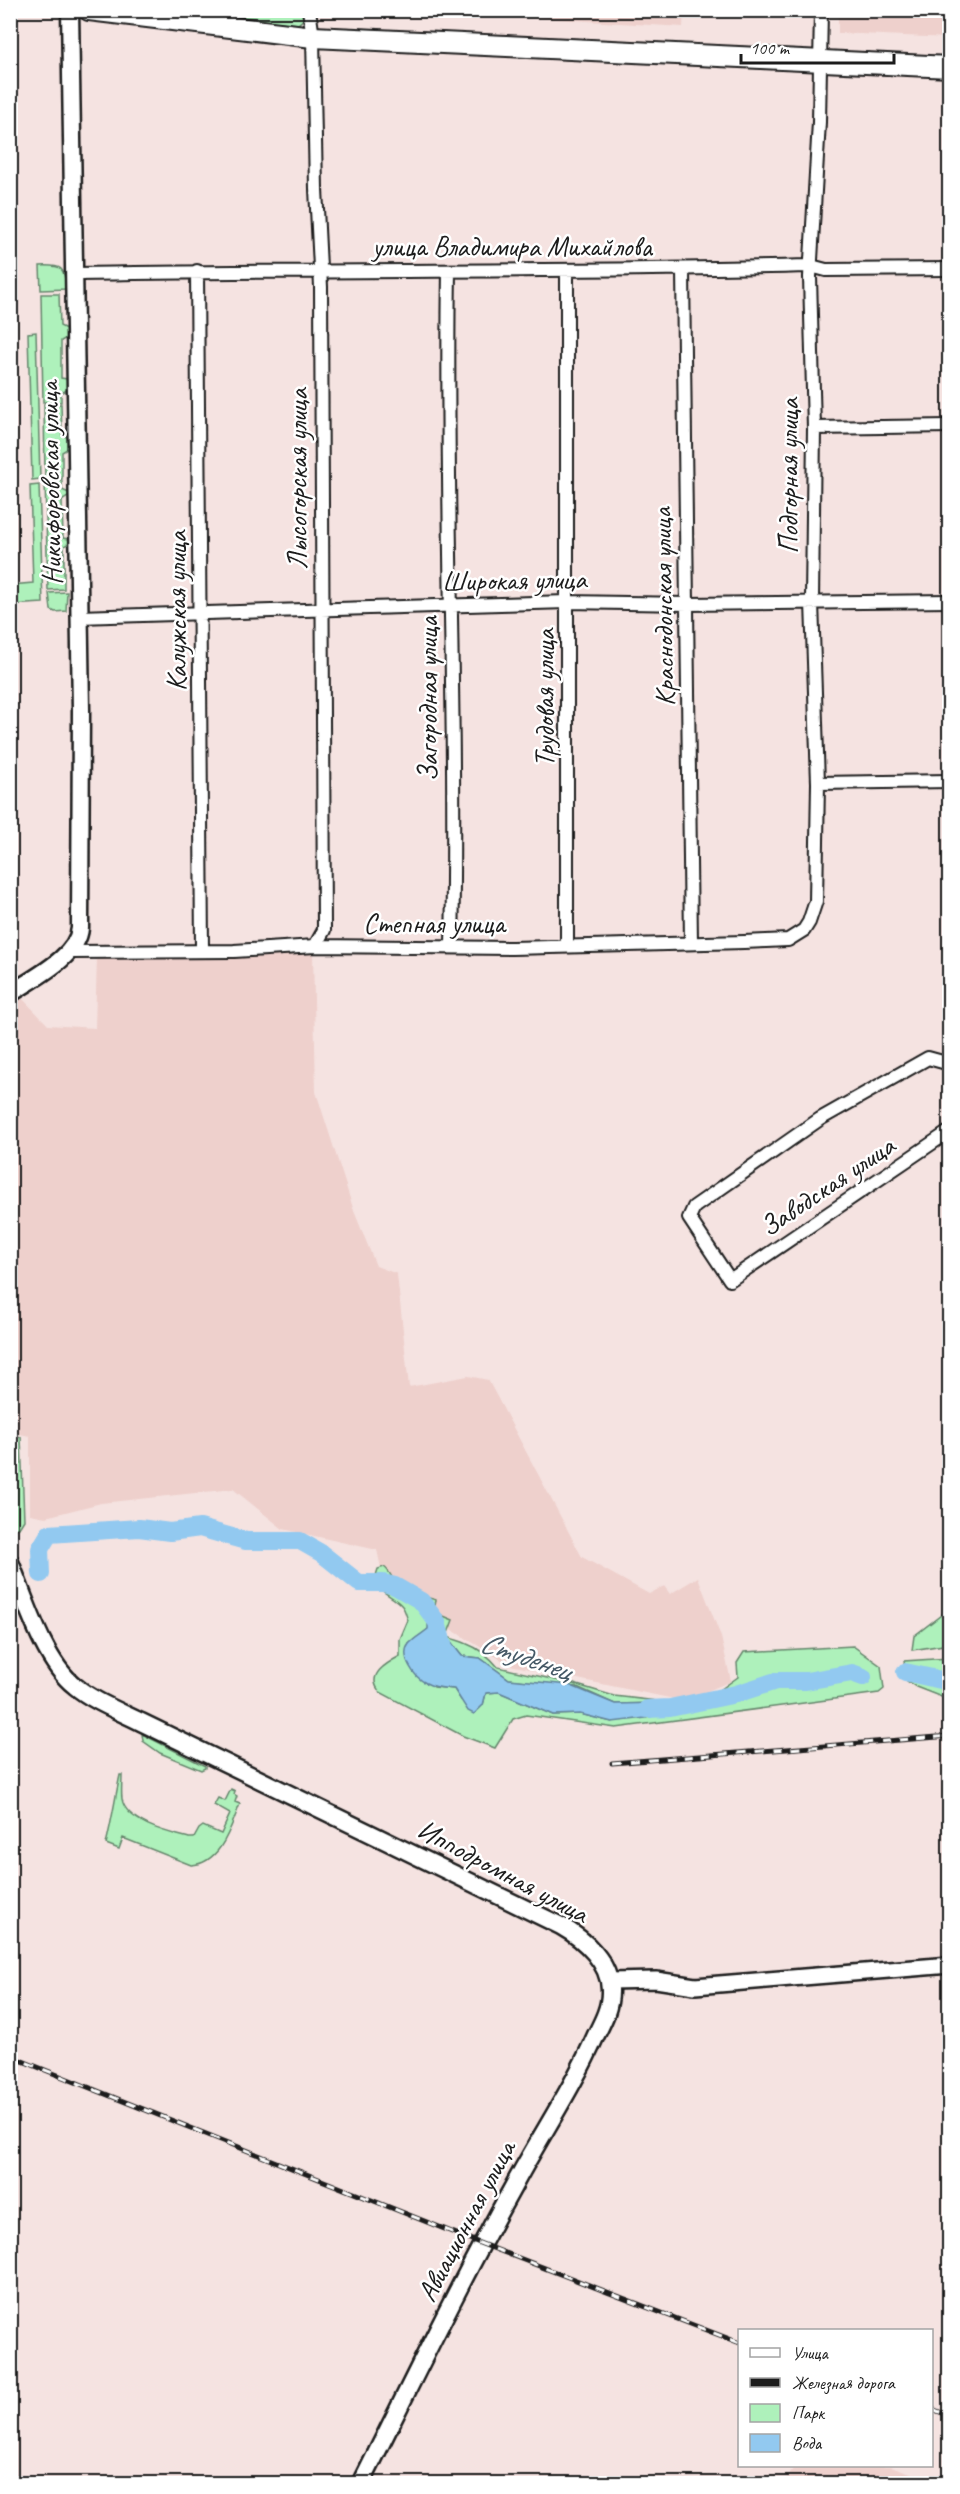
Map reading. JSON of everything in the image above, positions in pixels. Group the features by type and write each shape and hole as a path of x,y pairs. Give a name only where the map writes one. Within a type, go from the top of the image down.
{"main road":[{"name":"Никифоровская улица","path":"70,10 75,274 81,928 80,936 71,952"},
{"path":"89,10 313,37 950,67"},
{"path":"10,994 71,952"},
{"name":"Ипподромная улица","path":"10,1562 56,1665 75,1686 126,1714 574,1933 594,1953 606,1970 610,1982"},
{"name":"Авиационная улица","path":"361,2484 482,2244 586,2059 606,2014 610,1982"}],"street":[{"name":"Лысогорская улица","path":"309,10 313,37 320,270 324,930 315,946"},
{"name":"Подгорная улица","path":"796,936 809,922 816,901 818,783 812,602 814,428 811,266 819,122 821,10"},
{"name":"улица Владимира Михайлова","path":"75,274 320,270 683,270 811,266 826,270 950,269"},
{"name":"Трудовая улица","path":"567,270 567,946"},
{"name":"Краснодонская улица","path":"683,270 691,943"},
{"name":"Калужская улица","path":"197,271 202,951"},
{"name":"Загородная улица","path":"449,271 448,467 451,606 452,946"},
{"path":"814,428 950,426"},
{"name":"Широкая улица","path":"79,617 567,602 950,601"},
{"path":"818,783 950,782"},
{"name":"Степная улица","path":"71,952 202,951 315,946 452,946 463,948 567,946 779,941 796,936"},
{"name":"Заводская улица","path":"950,1064 928,1058 918,1062 820,1119 694,1206 689,1218 730,1280 950,1131"},
{"path":"610,1982 656,1980 695,1986 950,1965"}],"shaded area":[{"path":"492,10 684,11 683,27 492,15"},
{"path":"838,11 949,11 949,38 838,33"},
{"path":"313,953 316,1092 354,1211 376,1266 397,1274 409,1387 468,1376 488,1380 582,1557 649,1594 664,1586 670,1594 698,1577 721,1637 731,1681 684,1701 510,1665 386,1590 377,1550 283,1529 233,1489 101,1503 46,1517 30,1514 30,1436 10,1432 10,1003 20,996 48,1025 95,1028 97,957"},
{"path":"794,2467 894,2467 938,2483 786,2483"}],"green space":[{"path":"189,11 304,11 306,17 298,24"},
{"path":"40,266 53,266 61,269 65,276 66,289 41,290"},
{"path":"41,294 59,294 60,326 68,330 68,337 61,341 61,378 67,379 69,389 61,393 61,402 43,402"},
{"path":"36,332 40,479 32,480 28,333"},
{"path":"44,404 61,404 62,435 70,441 67,449 62,452 62,479 45,479"},
{"path":"45,481 62,481 62,490 69,493 69,496 62,501 63,538 71,542 64,546 64,589 48,590"},
{"path":"39,485 43,603 11,605 11,585 33,583 30,486"},
{"path":"67,592 66,611 51,610 49,593"},
{"path":"21,1437 24,1520 19,1528 10,1528 11,1438"},
{"path":"384,1567 394,1580 405,1588 436,1600 434,1612 453,1620 447,1636 479,1650 498,1667 574,1684 614,1696 684,1704 721,1689 738,1677 737,1663 744,1652 853,1646 881,1666 884,1689 879,1693 616,1728 526,1715 513,1719 495,1748 463,1736 380,1692 376,1686 376,1675 380,1670 400,1656 400,1639 408,1620 402,1606 378,1587 376,1577 378,1569","holes":["437,1622 462,1656 480,1658 509,1679 577,1687 615,1704 662,1703 612,1722 580,1714 553,1715 499,1692 486,1693 483,1705 461,1700 454,1689 434,1687 409,1644"]},
{"path":"949,1609 949,1644 912,1650 914,1636"},
{"path":"949,1658 949,1700 907,1681 904,1661"},
{"path":"142,1734 205,1768 201,1770 160,1753 143,1741"},
{"path":"120,1775 122,1775 122,1799 131,1815 150,1826 189,1838 194,1838 203,1826 221,1834 230,1814 214,1805 218,1798 225,1801 231,1789 237,1796 235,1802 240,1804 223,1842 210,1858 201,1863 191,1865 123,1838 119,1849 106,1844"}],"water":[{"path":"433,1620 462,1656 480,1658 509,1679 569,1685 615,1704 662,1703 670,1708 665,1713 646,1718 612,1722 580,1714 553,1715 499,1692 486,1693 483,1705 474,1714 468,1711 454,1689 436,1687 426,1683 417,1676 407,1660 406,1649 409,1644 428,1629 428,1623"}],"waterway":[{"name":"Студенец","path":"41,1574 40,1549 49,1534 139,1528 170,1532 200,1528 246,1541 300,1541 321,1553 359,1583 383,1583 395,1586 421,1601 437,1622 443,1644"},
{"name":"Студенец","path":"905,1672 950,1682"},
{"name":"Студенец","path":"647,1709 670,1708 736,1694 776,1681 806,1681 852,1673 863,1677"}],"railway":[{"path":"612,1763 950,1736"},
{"path":"10,2056 482,2244 738,2342"},
{"path":"933,2409 950,2416"}]}
